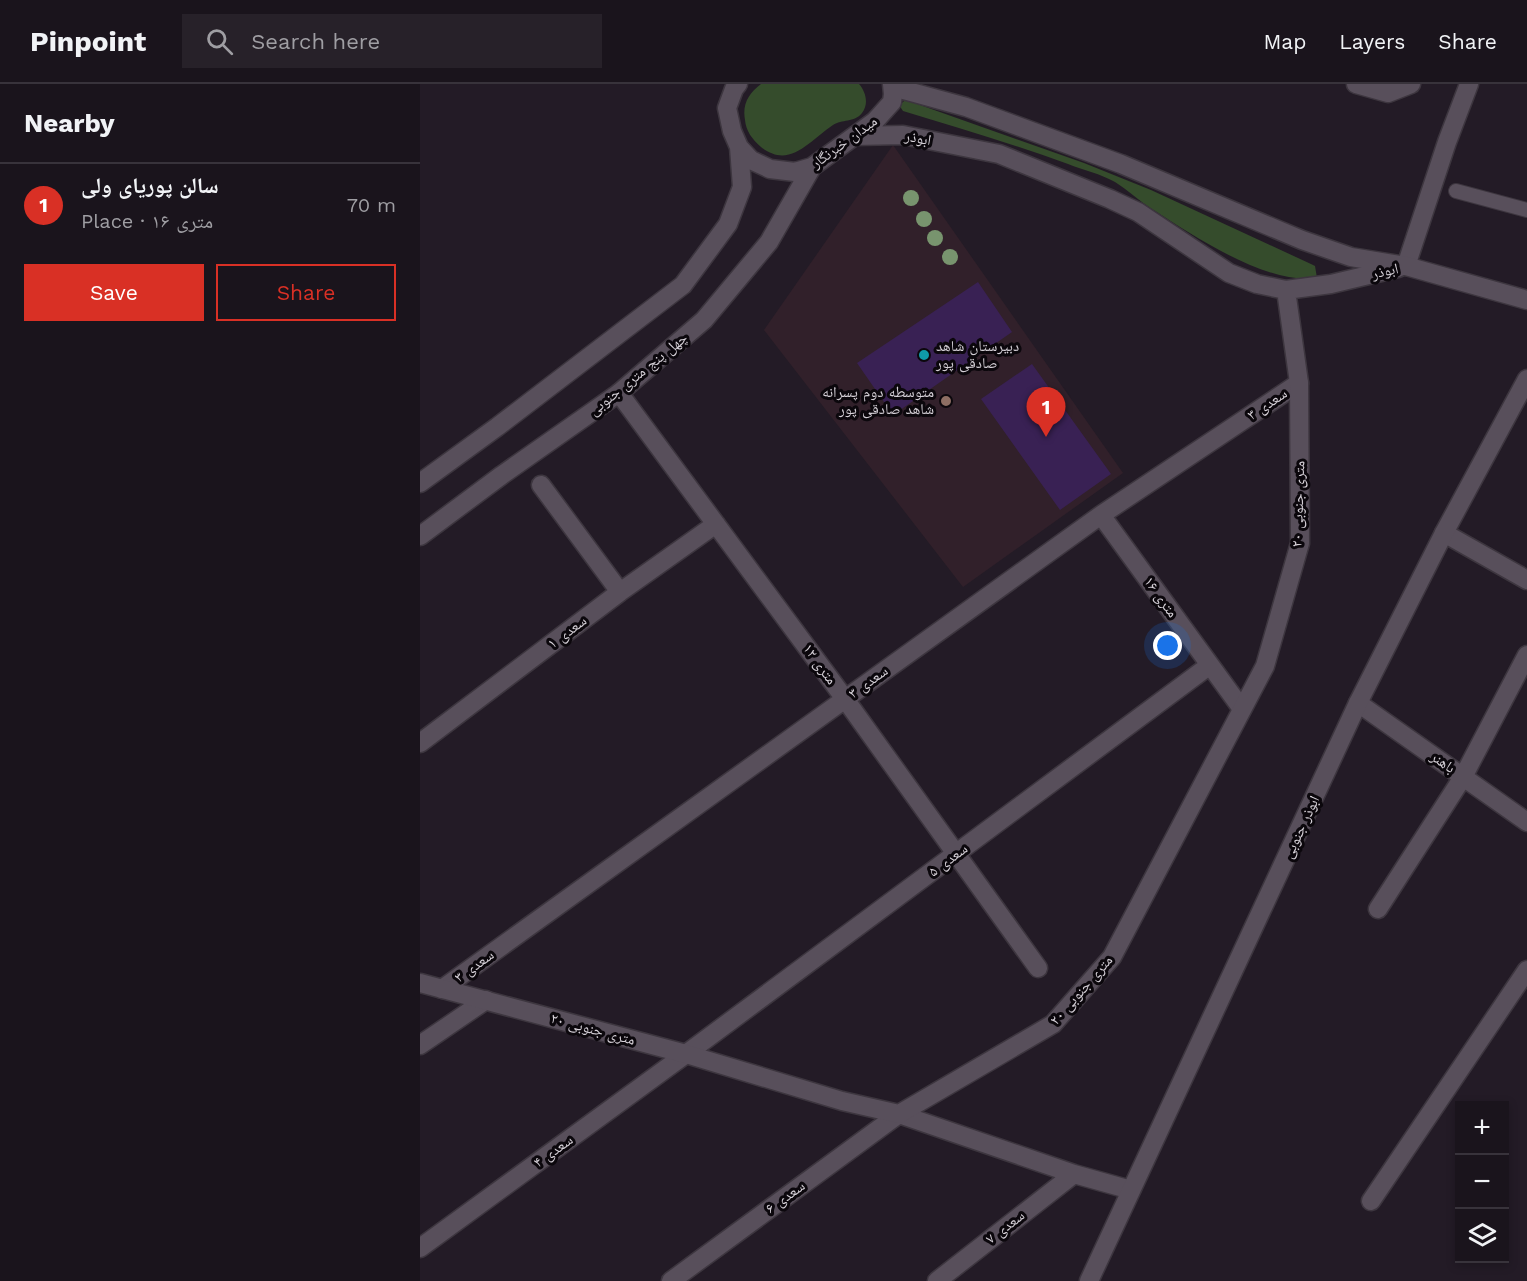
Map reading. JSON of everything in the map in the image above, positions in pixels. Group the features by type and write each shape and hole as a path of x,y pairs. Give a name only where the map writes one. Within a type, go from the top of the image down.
{"street":[{"path":"420,483 683,285 728,224 742,187 739,147 732,131 721,84"},
{"path":"727,108 738,84"},
{"path":"1356,84 1388,93 1411,84"},
{"path":"1469,84 1447,142 1406,266 1527,300"},
{"name":"ابوذر","path":"892,86 966,107 1121,164 1302,240 1351,257 1406,266"},
{"name":"میدان خبرنگار","path":"739,147 751,160 770,169 795,172 812,167 875,121 892,102 892,86"},
{"name":"ابوذر","path":"855,136 903,135 999,154 1138,212 1229,273 1257,285 1286,290 1331,284 1406,266"},
{"name":"چهل پنج متری جنوبی","path":"420,536 619,393 704,320 769,242 812,167"},
{"name":"۲۰ متری جنوبی","path":"420,983 686,1054 843,1101 898,1114 1053,1024 1112,957 1265,666 1300,543 1299,383 1286,290"},
{"name":"ابوذر جنوبی","path":"1089,1281 1358,703 1444,533 1527,379"},
{"name":"سعدی ۳","path":"442,989 1101,515 1299,383"},
{"name":"۱۲ متری","path":"619,393 845,699 1038,968"},
{"path":"541,485 620,592"},
{"name":"۱۶ متری","path":"1101,515 1242,709"},
{"name":"سعدی ۱","path":"420,743 620,592 716,524"},
{"path":"1444,533 1527,580"},
{"path":"1378,909 1463,777 1527,656"},
{"name":"سعدی ۵","path":"686,1054 1210,665"},
{"name":"باهنر","path":"1358,703 1527,822"},
{"path":"1371,1201 1527,970"},
{"path":"420,1045 486,1000"},
{"name":"سعدی ۴","path":"420,1248 686,1054"},
{"path":"898,1114 1074,1174 1131,1190"},
{"name":"سعدی ۶","path":"671,1281 898,1114"},
{"name":"سعدی ۷","path":"937,1281 1074,1174"}],"lane":[{"path":"1456,191 1527,210"}],"shaded area":[{"name":"متوسطه دوم پسرانه شاهد صادقی پور","path":"893,145 1123,473 963,587 764,330"}],"green space":[{"path":"761,84 859,84 865,94 866,102 859,116 833,125 799,150 781,155 771,153 761,147 752,138 747,128 744,114 746,104 753,91"},
{"path":"906,100 1084,163 1151,190 1315,266 1317,278 1297,278 1253,266 1209,245 1147,206 1110,179 903,111 901,105"}],"building":[{"name":"دبیرستان شاهد صادقی پور","path":"978,282 1012,332 893,415 857,363"},
{"path":"1032,364 1111,474 1060,510 981,399"}],"place":[{"name":"دبیرستان شاهد صادقی پور","path":"924,355"},
{"name":"متوسطه دوم پسرانه شاهد صادقی پور","path":"946,401"},
{"name":"سالن پوریای ولی","path":"1046,437"}]}
